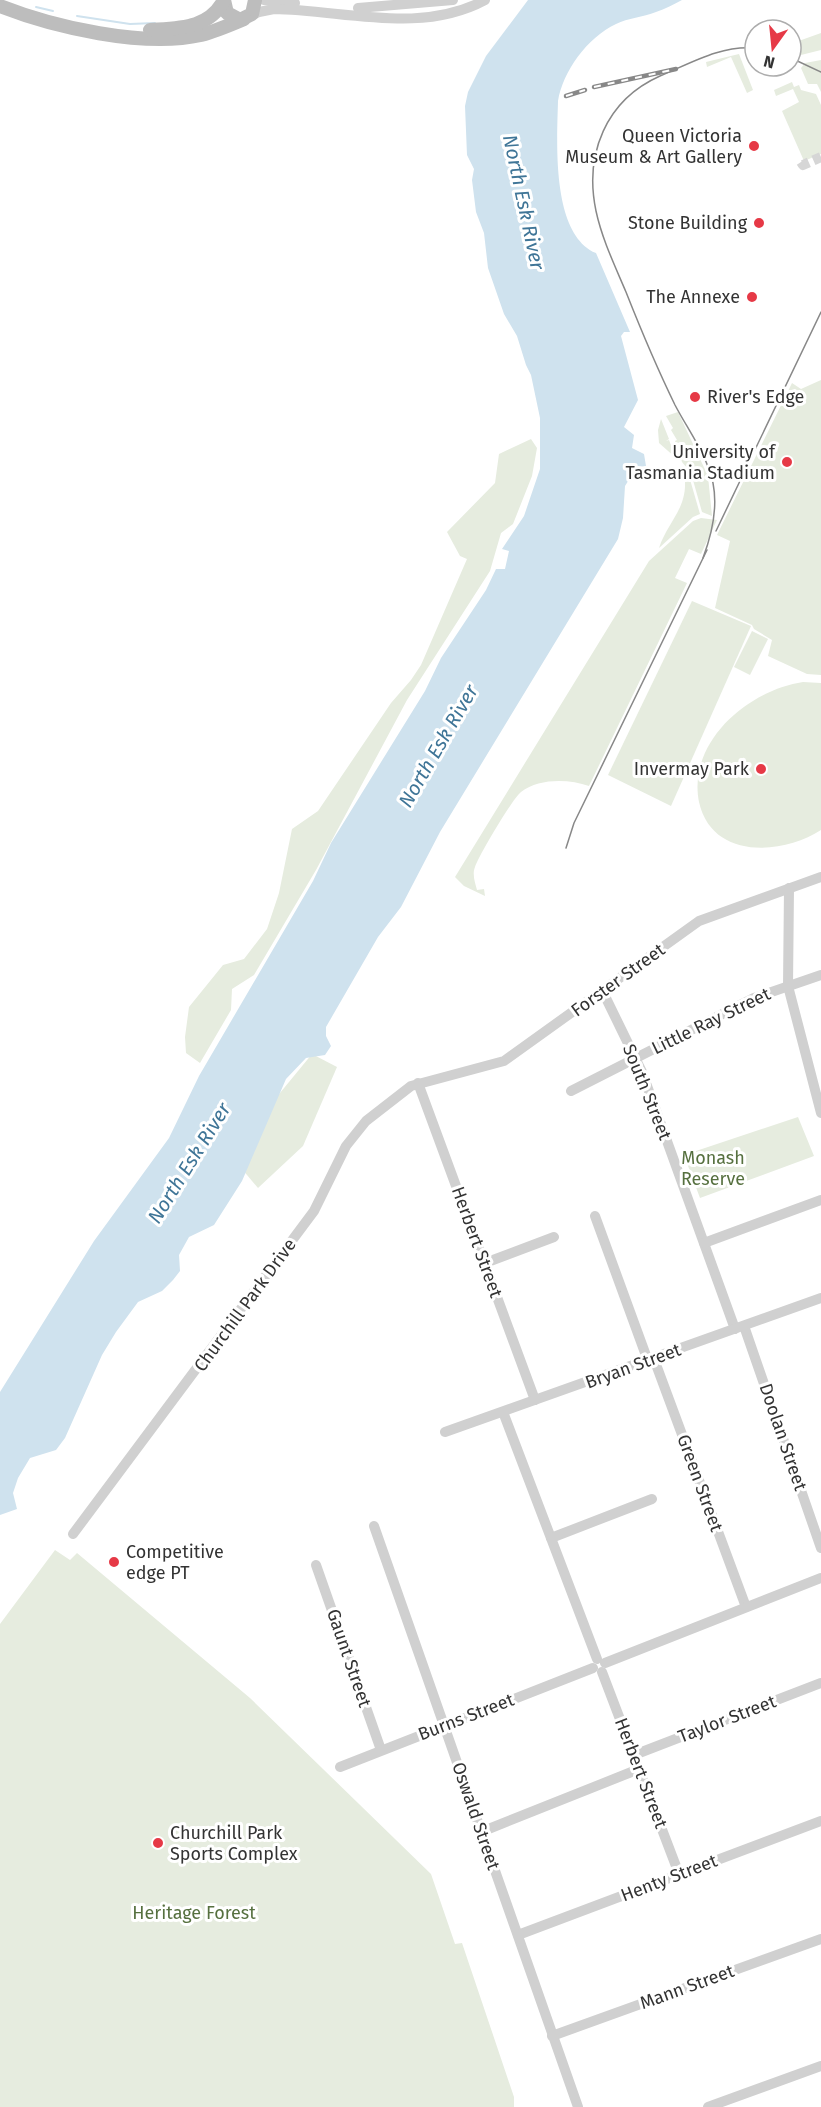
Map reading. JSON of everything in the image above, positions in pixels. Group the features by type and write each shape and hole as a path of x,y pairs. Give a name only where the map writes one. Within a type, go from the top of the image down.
{"street":[{"path":"224,0 225,10 230,16 246,18 254,11 255,0"},
{"path":"103,33 198,24 211,18 224,0"},
{"path":"264,0 358,8 417,19"},
{"path":"358,8 453,0"},
{"path":"0,6 51,23 103,33 161,38 200,35 262,11 286,9 417,19 460,12 485,0"},
{"path":"120,31 150,33 192,28 200,35"},
{"name":"Forster Street","path":"418,1083 476,1071 504,1061 699,921 821,877"},
{"path":"789,888 788,986 821,1113"},
{"name":"Little Ray Street","path":"571,1091 754,998 821,975"},
{"name":"South Street","path":"603,992 635,1058 704,1243 740,1327"},
{"name":"Herbert Street","path":"418,1083 535,1400"},
{"name":"Churchill Park Drive","path":"73,1534 318,1205 352,1137 400,1092 418,1083"},
{"path":"704,1243 821,1200"},
{"name":"Green Street","path":"595,1216 746,1607"},
{"path":"485,1263 554,1237"},
{"name":"Bryan Street","path":"446,1432 821,1298"},
{"name":"Doolan Street","path":"740,1327 821,1548"},
{"name":"Herbert Street","path":"502,1412 680,1874"},
{"path":"551,1538 652,1499"},
{"name":"Oswald Street","path":"374,1526 578,2107"},
{"name":"Gaunt Street","path":"316,1565 381,1750"},
{"name":"Burns Street","path":"339,1767 821,1578"},
{"name":"Taylor Street","path":"634,1755 821,1683"},
{"path":"482,1832 639,1769"},
{"name":"Henty Street","path":"518,1935 821,1821"},
{"name":"Mann Street","path":"552,2036 821,1939"},
{"path":"708,2107 821,2066"}],"green space":[{"path":"821,33 821,50 803,54 803,39"},
{"path":"739,54 743,64 743,78 748,78 753,90 747,93 731,57 707,67 706,62"},
{"path":"821,60 821,92 817,84 808,84 803,73 805,63"},
{"path":"792,82 794,87 799,85 801,90 816,94 821,105 821,154 804,161 782,111 799,102 793,89 776,96 774,90"},
{"name":"University of Tasmania Stadium","path":"821,380 821,675 807,674 768,656 772,640 754,629 752,625 715,608 730,541 717,535 792,383 801,389"},
{"path":"678,412 708,476 712,516 702,512 691,473 682,462 675,441 677,440 671,430 673,428 666,416"},
{"path":"661,419 669,439 666,441 669,440 676,458 659,443 658,430"},
{"path":"531,439 537,448 532,476 513,524 501,533 490,571 407,700 316,870 254,975 232,989 231,1010 200,1063 186,1053 185,1037 189,1007 223,965 244,959 267,929 279,893 292,829 318,811 391,703 421,665 467,559 460,556 447,532 495,483 499,454"},
{"path":"683,468 689,476 700,514 693,517 659,548 682,502 685,481"},
{"path":"701,518 717,520 701,554 689,549 675,578 687,583 589,786 554,781 536,784 521,792 496,827 475,867 477,890 484,889 485,896 464,886 455,877 649,561 693,521"},
{"path":"692,601 751,626 671,806 608,775"},
{"path":"752,631 768,639 750,675 734,667"},
{"name":"Invermay Park","path":"803,682 821,683 821,830 787,844 769,847 750,847 733,843 718,834 706,821 699,802 698,780 703,759 712,739 743,707 783,687"},
{"path":"312,1054 337,1067 303,1146 258,1188 242,1169 275,1099"},
{"name":"Monash Reserve","path":"798,1117 814,1156 700,1198 684,1155"},
{"name":"Heritage Forest","path":"55,1550 70,1560 77,1553 250,1698 431,1874 455,1944 462,1943 514,2097 514,2107 0,2107 0,1624"}],"water":[{"name":"North Esk River","path":"528,0 682,0 656,12 621,22 595,38 571,67 558,101 558,162 564,207 571,227 581,243 596,253 630,332 624,332 621,336 638,400 624,427 634,435 632,448 644,454 646,466 637,467 625,486 623,518 618,539 440,832 401,907 378,937 326,1027 326,1036 331,1046 325,1055 306,1058 286,1079 242,1181 214,1225 189,1237 179,1255 180,1271 173,1280 162,1291 138,1302 102,1355 65,1438 56,1450 30,1458 18,1478 13,1493 17,1509 0,1515 0,1392 94,1241 169,1138 199,1076 313,881 331,843 425,691 441,658 486,590 496,569 505,569 509,551 502,549 524,516 540,469 540,418 531,375 517,336 504,314 488,268 484,233 476,212 472,180 474,169 467,155 465,106 468,92 486,56"}],"waterway":[{"path":"36,7 53,11"},
{"path":"77,16 130,24 155,23"}],"tunnel":[{"path":"801,162 803,165 821,157"}],"tram line":[{"path":"703,558 714,511 713,483 702,453 675,405 643,335 609,252 596,211 593,169 603,131 613,114 641,86 706,56 743,48"},
{"path":"803,64 821,72"},
{"path":"716,531 821,312"},
{"path":"566,848 574,823 707,550"}],"railway":[{"path":"594,87 676,69"},
{"path":"566,96 585,90"}],"place":[{"name":"Queen Victoria Museum & Art Gallery","path":"754,146"},
{"name":"Stone Building","path":"759,223"},
{"name":"The Annexe","path":"752,297"},
{"name":"River's Edge","path":"695,397"},
{"name":"University of Tasmania Stadium","path":"787,462"},
{"name":"Invermay Park","path":"761,769"},
{"name":"Competitive edge PT","path":"114,1562"},
{"name":"Churchill Park Sports Complex","path":"158,1843"}]}
